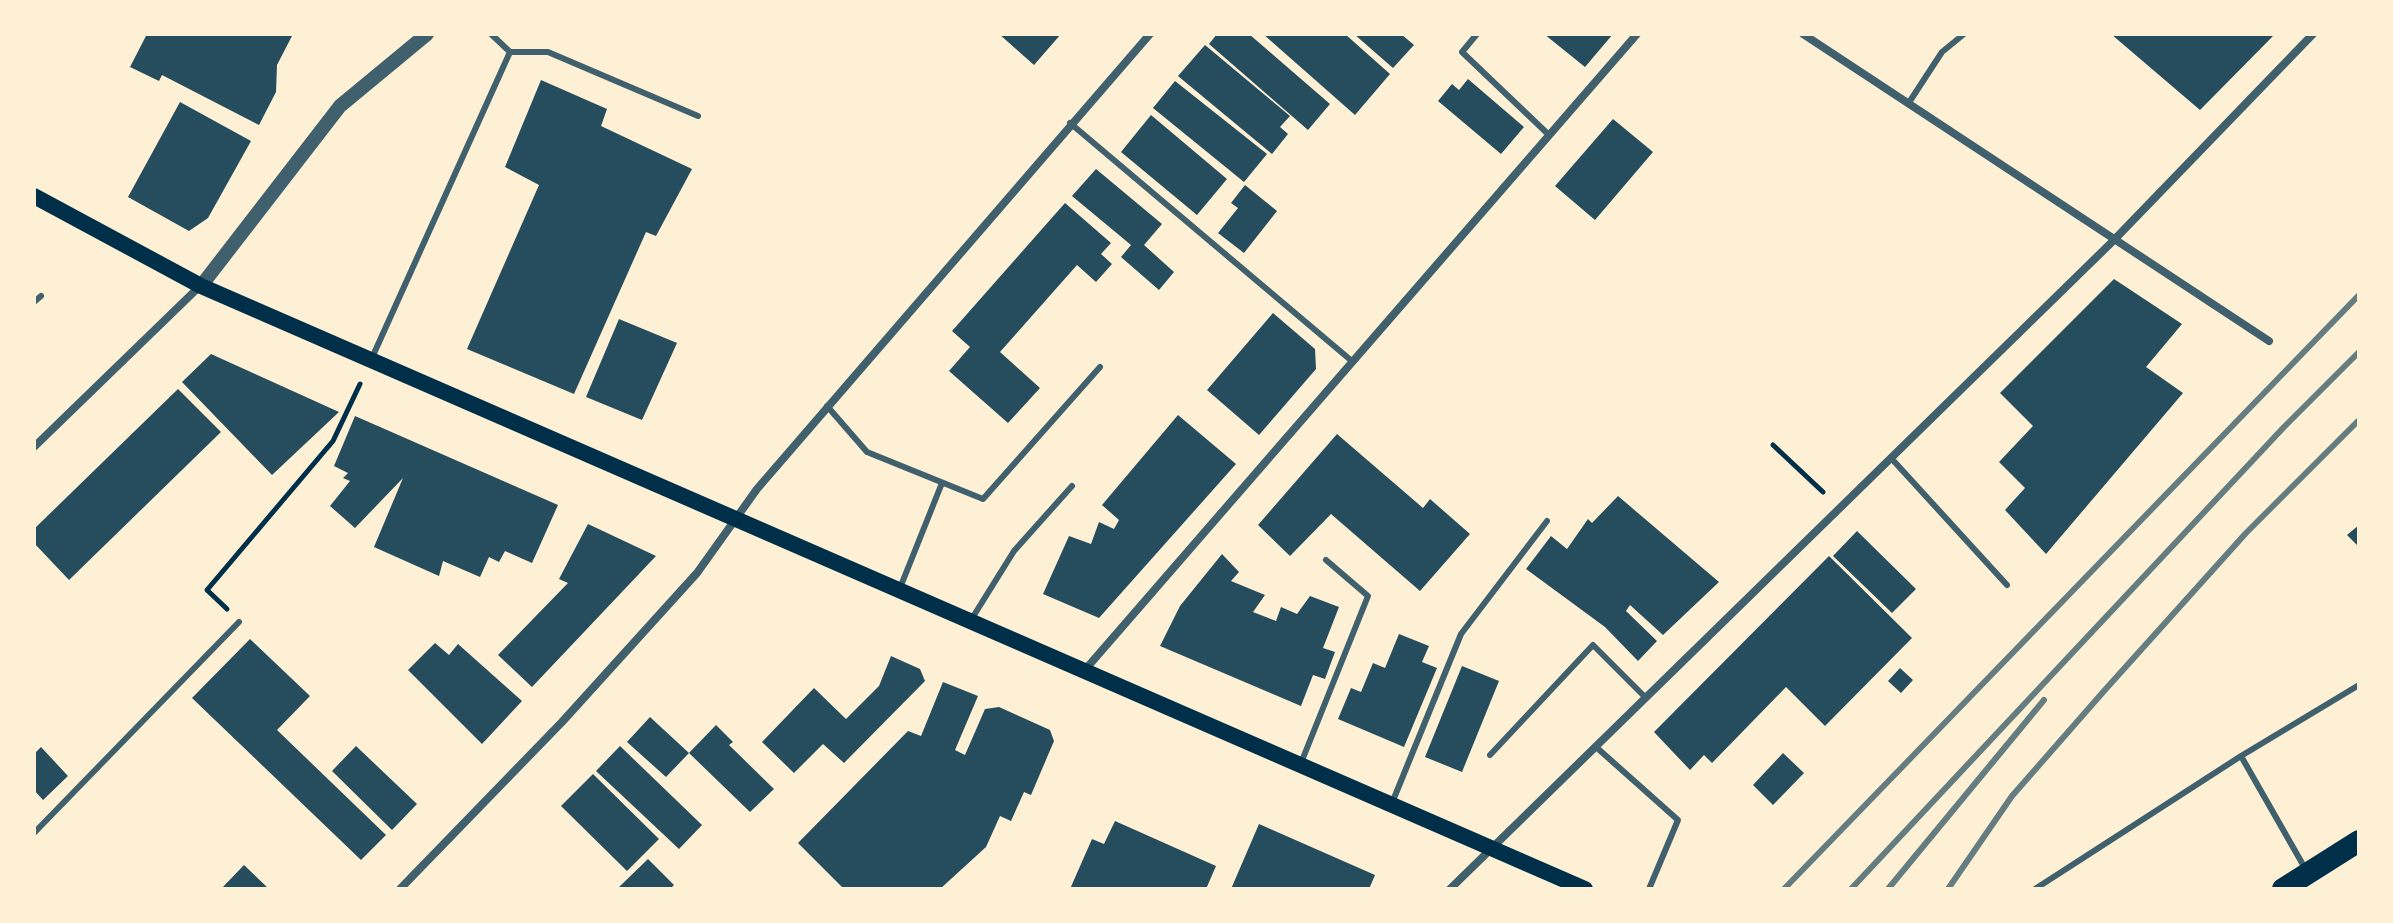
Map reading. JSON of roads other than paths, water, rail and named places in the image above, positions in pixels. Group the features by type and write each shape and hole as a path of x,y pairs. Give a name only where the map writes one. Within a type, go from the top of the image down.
{"highway":[{"path":"2283,889 2359,841"}],"main road":[{"path":"34,196 201,286 1585,889"}],"street":[{"path":"34,447 201,286 340,106 427,34"},
{"path":"400,889 562,722 697,573 733,520 827,406 1150,34"},
{"path":"1084,672 1637,34"},
{"path":"1803,34 2269,341"},
{"path":"1450,889 2113,241 2313,34"}],"lane":[{"path":"491,34 510,52 548,52 698,116"},
{"path":"1477,34 1462,52 1549,135"},
{"path":"1908,104 1942,52 1964,34"},
{"path":"370,361 510,52"},
{"path":"1070,123 1353,362"},
{"path":"34,302 41,296"},
{"path":"827,406 867,452 983,499 1100,367"},
{"path":"1891,458 2007,585"},
{"path":"898,591 942,483"},
{"path":"970,623 1014,551 1072,486"},
{"path":"1391,806 1461,634 1547,521"},
{"path":"1299,766 1368,596 1326,560"},
{"path":"34,833 239,622"},
{"path":"1490,755 1593,645 1646,698"},
{"path":"2035,889 2241,756 2359,685"},
{"path":"1596,747 1678,820 1649,889"},
{"path":"2241,756 2308,873"}],"railway":[{"path":"1784,889 2359,295"},
{"path":"1851,889 2284,427 2359,352"},
{"path":"1948,889 2012,796 2104,691 2246,533 2359,420"},
{"path":"1888,889 2044,700"}]}
